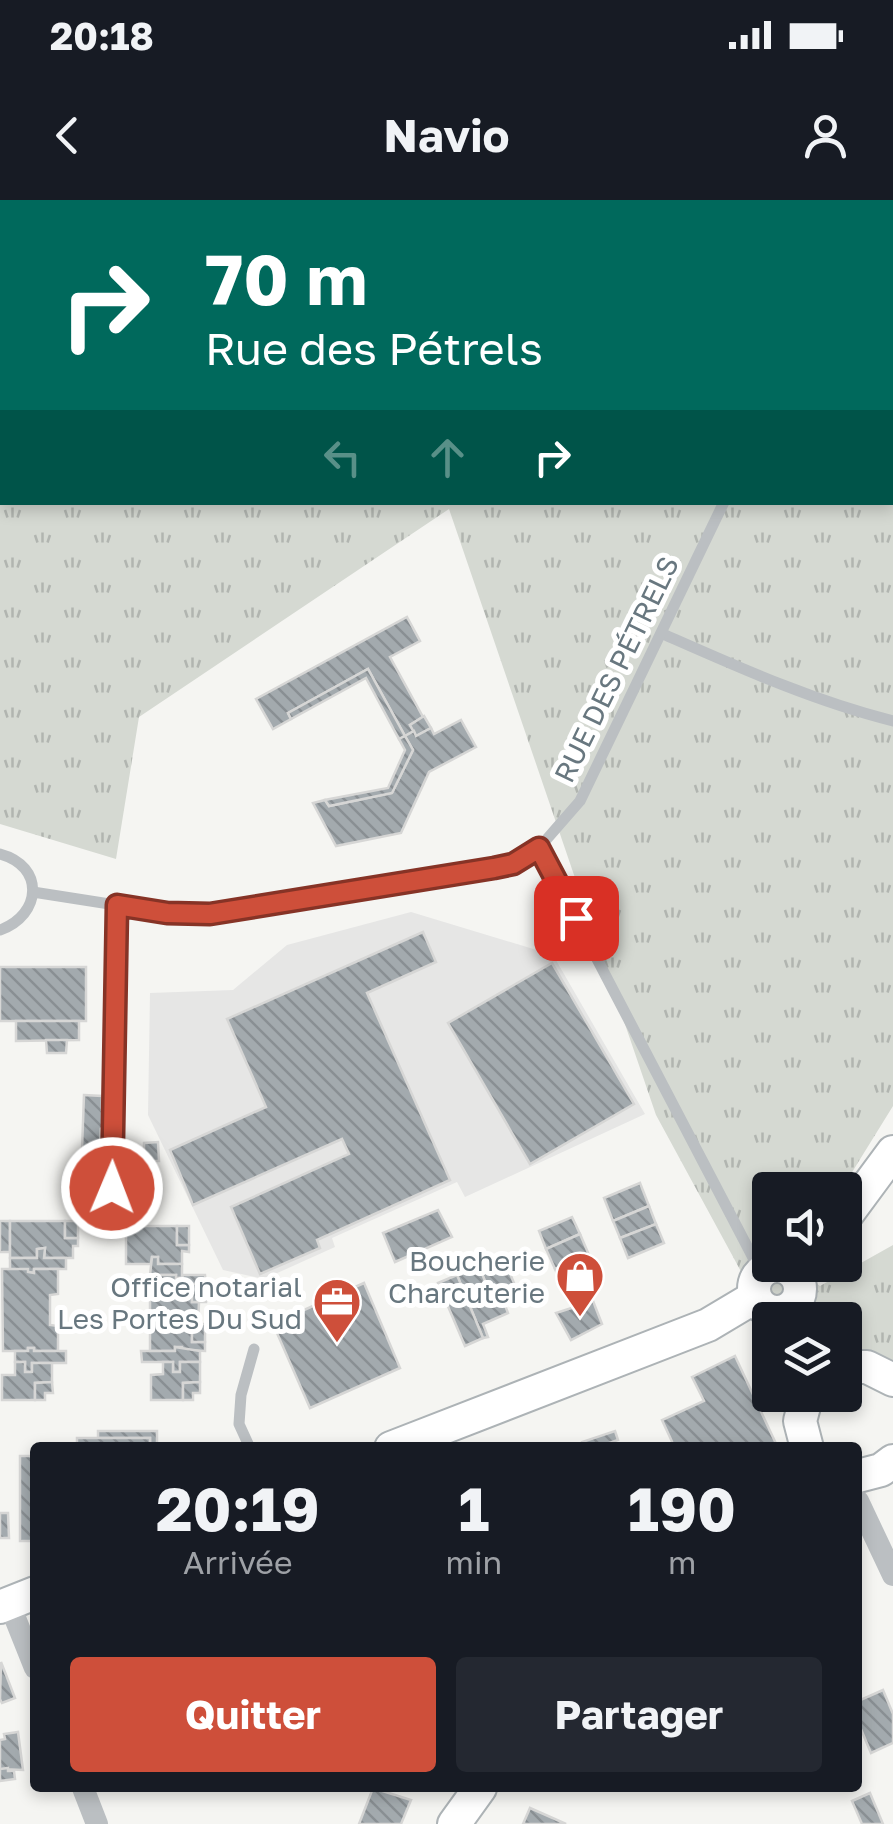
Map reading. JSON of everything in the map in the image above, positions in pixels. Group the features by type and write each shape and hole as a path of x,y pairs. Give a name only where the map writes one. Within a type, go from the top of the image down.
{"main road":[{"path":"862,1194 893,1152"},
{"path":"406,1442 708,1325 770,1282"},
{"path":"785,1282 800,1292 796,1302"},
{"path":"862,1367 889,1371"},
{"path":"802,1412 800,1421 805,1442"},
{"path":"454,1824 477,1792"}],"street":[{"path":"877,1469 875,1502 880,1547"},
{"path":"862,1509 893,1575"},
{"path":"862,1526 880,1547"},
{"path":"15,1601 30,1651"},
{"path":"84,1792 97,1824"}],"lane":[{"name":"RUE DES PÉTRELS","path":"33,892 167,913 210,914 513,864 539,848 580,801 723,505"},
{"path":"662,634 783,685 893,720"},
{"path":"539,848 752,1232"},
{"path":"0,854 19,862 30,875 33,892 29,910 18,923 0,930"},
{"path":"112,1188 117,905"},
{"path":"247,1442 239,1424 240,1394 254,1349"}],"shaded area":[{"path":"411,912 553,955 645,1114 465,1197 457,1182 332,1238 335,1247 264,1279 223,1270 148,1115 150,993 233,990 287,945"}],"green space":[{"path":"0,505 893,505 893,1106 852,1172 752,1172 752,1282 815,1282 820,1286 827,1282 862,1282 862,1262 893,1245 893,1375 862,1360 862,1302 746,1301 744,1277 656,1115 449,509 139,717 116,859 0,824"}],"building":[{"path":"407,617 420,641 390,657 423,717 410,725 414,731 405,736 368,669 288,713 291,719 273,729 256,699"},
{"path":"368,669 405,736 399,739 366,678 291,719 288,713"},
{"path":"424,716 431,728 416,736 410,725"},
{"path":"461,720 476,747 429,772 401,833 336,846 313,803 325,800 329,806 392,793 413,750 405,736 414,731 416,736 431,728 434,734"},
{"path":"405,736 413,750 392,793 329,806 325,800 388,788 405,750 399,739"},
{"path":"423,932 436,962 367,993 450,1180 317,1240 320,1248 260,1274 231,1207 349,1154 342,1139 193,1205 170,1150 266,1107 227,1019"},
{"path":"552,963 634,1104 530,1164 448,1023"},
{"path":"0,967 86,967 86,1021 0,1021"},
{"path":"16,1021 79,1021 79,1040 16,1041"},
{"path":"46,1040 67,1040 66,1053 47,1053"},
{"path":"84,1095 102,1096 102,1110 108,1111 107,1129 101,1129 100,1157 106,1157 105,1178 81,1177"},
{"path":"101,1129 107,1129 106,1157 100,1157"},
{"path":"158,1142 159,1161 144,1161 144,1143"},
{"path":"640,1183 649,1206 613,1221 604,1198"},
{"path":"649,1206 656,1224 620,1238 613,1221"},
{"path":"438,1210 452,1237 395,1262 383,1233"},
{"path":"572,1217 580,1234 546,1249 539,1231"},
{"path":"0,1221 10,1221 10,1252 0,1252"},
{"path":"10,1221 65,1221 65,1238 78,1238 73,1258 44,1258 45,1248 37,1249 37,1258 10,1258"},
{"path":"65,1221 78,1221 78,1238 65,1238"},
{"path":"656,1224 664,1243 628,1258 620,1238"},
{"path":"126,1226 177,1226 177,1245 189,1245 189,1252 182,1251 182,1264 158,1264 158,1257 152,1257 151,1264 126,1264"},
{"path":"177,1226 189,1226 189,1245 177,1245"},
{"path":"580,1234 589,1255 555,1269 546,1249"},
{"path":"45,1248 44,1258 66,1258 66,1269 34,1269 34,1273 10,1269 10,1258 37,1258 37,1249"},
{"path":"589,1255 596,1273 563,1287 555,1269"},
{"path":"503,1256 516,1288 492,1299 479,1266"},
{"path":"152,1257 158,1257 158,1264 182,1264 182,1278 150,1275"},
{"path":"479,1266 492,1299 501,1295 508,1313 483,1324 488,1337 483,1338 457,1275"},
{"path":"2,1269 28,1269 34,1273 34,1269 58,1269 58,1294 50,1295 50,1325 58,1326 58,1351 3,1351"},
{"path":"150,1275 205,1275 206,1284 192,1284 192,1302 199,1302 198,1325 192,1324 192,1342 205,1342 205,1351 175,1347 175,1351 150,1351"},
{"path":"457,1275 483,1338 465,1346 438,1283"},
{"path":"364,1283 400,1368 310,1408 273,1324"},
{"path":"192,1284 206,1284 206,1302 192,1302"},
{"name":"Boucherie Charcuterie","path":"593,1301 602,1324 571,1340 556,1313"},
{"path":"192,1324 205,1324 205,1342 192,1342"},
{"path":"175,1347 200,1351 200,1362 180,1362 180,1372 173,1372 173,1362 142,1362 141,1351 175,1351"},
{"path":"15,1351 66,1351 66,1363 32,1363 32,1372 25,1372 25,1362 15,1362"},
{"path":"735,1356 752,1392 752,1412 761,1412 775,1442 672,1442 662,1420 704,1401 692,1377"},
{"path":"15,1362 25,1362 25,1372 32,1372 32,1363 52,1363 52,1382 35,1383 35,1400 2,1400 2,1375 15,1375"},
{"path":"163,1362 173,1362 173,1372 180,1372 180,1362 200,1362 200,1382 183,1383 183,1400 151,1400 151,1375 163,1374"},
{"path":"52,1382 53,1393 45,1393 45,1400 35,1400 35,1383"},
{"path":"200,1382 200,1393 193,1393 193,1400 183,1400 183,1383"},
{"path":"98,1431 157,1431 157,1442 150,1442 150,1438 98,1438"},
{"path":"615,1431 618,1440 612,1442 582,1442"},
{"path":"77,1438 150,1438 150,1442 77,1442"},
{"path":"20,1456 30,1456 30,1541 20,1541"},
{"path":"0,1513 8,1513 9,1538 0,1538"},
{"path":"1,1662 15,1698 2,1703 0,1699"},
{"path":"883,1690 893,1714 893,1743 871,1753 862,1732 862,1699"},
{"path":"18,1732 23,1770 0,1769 0,1740 5,1739 4,1734"},
{"path":"0,1769 14,1771 15,1779 0,1781"},
{"path":"371,1792 411,1800 401,1824 359,1824"},
{"path":"870,1793 883,1824 862,1824 852,1801"},
{"path":"530,1808 566,1824 523,1824"}],"place":[{"name":"Boucherie Charcuterie","path":"580,1318"},
{"name":"Office notarial Les Portes Du Sud","path":"337,1344"}],"route":[{"path":"112,1188 117,905 167,913 210,914 494,868 513,864 539,848 576,918"}]}
